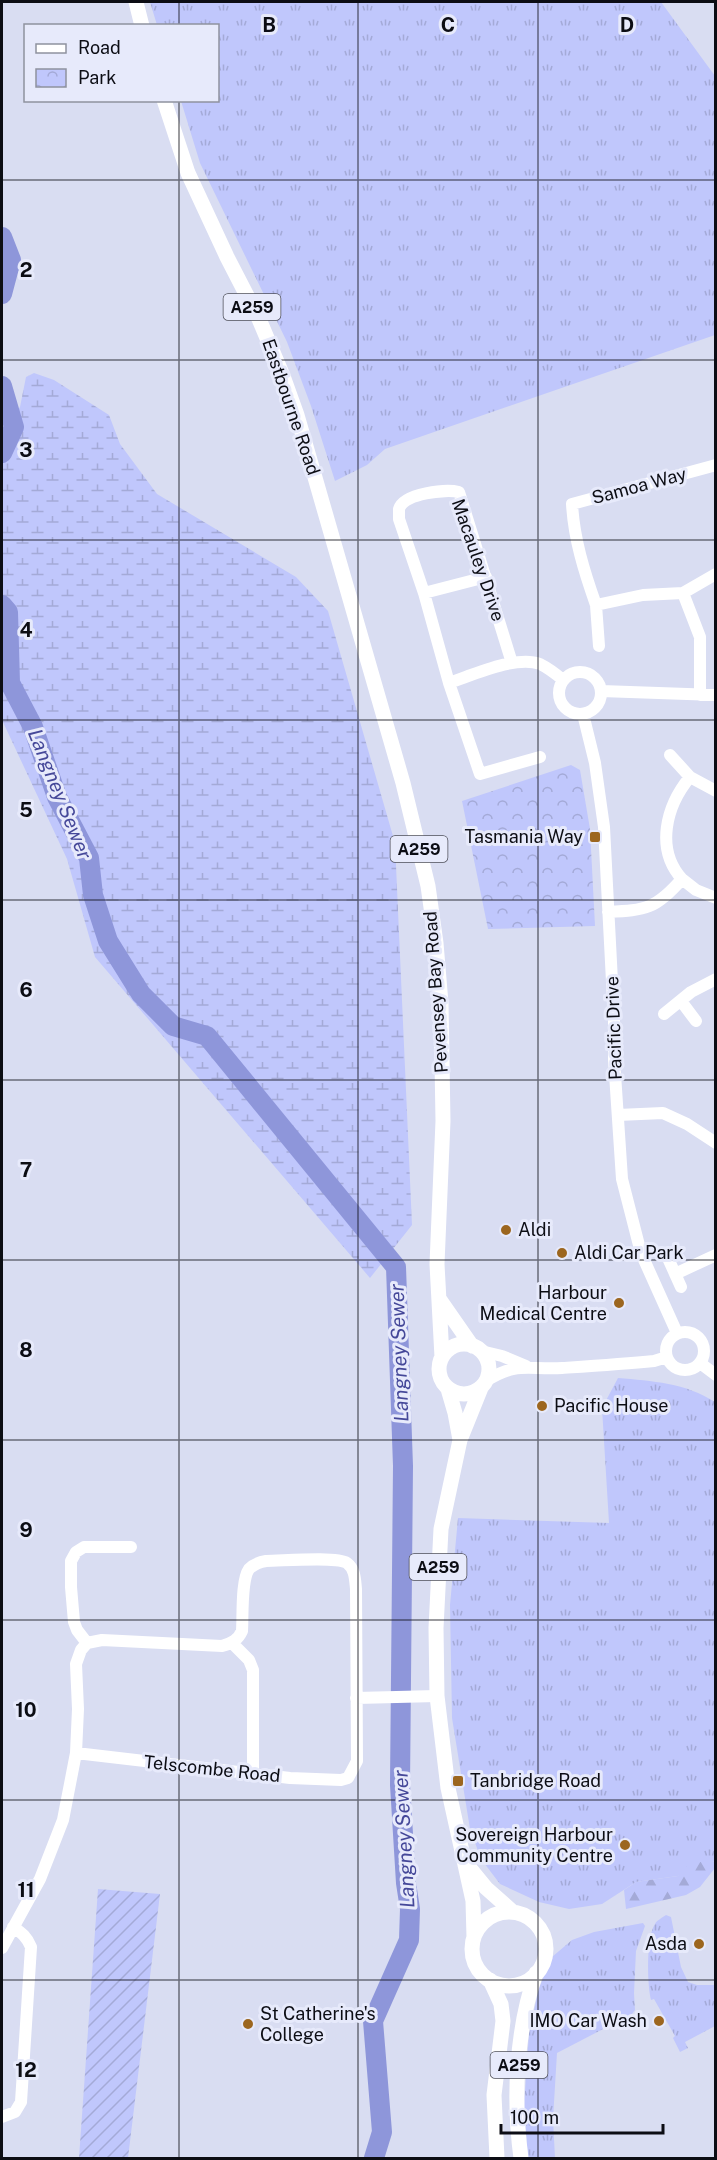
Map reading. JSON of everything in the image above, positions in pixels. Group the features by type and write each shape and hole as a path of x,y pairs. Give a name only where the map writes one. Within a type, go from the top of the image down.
{"main road":[{"path":"136,2 142,24"},
{"name":"Eastbourne Road","path":"165,102 188,173 259,319 283,376 328,518"},
{"name":"Pevensey Bay Road","path":"328,518 403,783 428,886 441,1003 443,1121 437,1264 442,1357"},
{"path":"440,1300 489,1365 483,1384 468,1394 448,1389 439,1374 442,1357 454,1346 476,1348"},
{"name":"A259","path":"474,1937 473,1903 448,1788 437,1696 436,1628 441,1529 460,1440 483,1384"},
{"name":"A259","path":"448,1389 460,1440"},
{"name":"A259","path":"466,1864 486,1888 513,1912"},
{"path":"513,1912 530,1919 542,1933 545,1952 543,1961 536,1973 524,1982 501,1985 482,1974 476,1965 472,1954 474,1937 482,1924 490,1917 499,1913 513,1912"},
{"name":"A259","path":"521,2158 518,2078 525,2012 536,1973"},
{"name":"A259","path":"490,1980 501,2004 503,2021 494,2095 497,2158"}],"street":[{"name":"Samoa Way","path":"596,605 582,565 573,526 572,504 716,465"},
{"name":"Macauley Drive","path":"424,594 399,519 399,510 403,502 439,491 459,492 512,663"},
{"path":"599,646 596,605 643,595 683,593 716,574"},
{"path":"486,577 424,594 449,683 480,774 540,757"},
{"path":"683,593 700,637 700,695"},
{"path":"449,683 512,663 528,662 539,664 563,680"},
{"path":"575,672 589,674 595,678 601,691 596,706 583,714 575,714 567,710 561,704 559,696 559,688 563,680 575,672"},
{"path":"601,691 716,695"},
{"name":"Pacific Drive","path":"583,714 595,763 604,827 618,1115 625,1196 641,1253 677,1333"},
{"path":"670,755 690,777 716,791"},
{"path":"690,777 675,798 667,822 668,856 676,873 682,879 696,890 716,898"},
{"path":"608,912 640,910 657,903 682,879"},
{"path":"664,1014 691,992 716,979"},
{"path":"681,1001 696,1021"},
{"path":"618,1115 663,1113 674,1117 716,1143"},
{"path":"675,1274 716,1255"},
{"path":"667,1256 681,1287"},
{"path":"677,1333 694,1333 702,1341 705,1353 700,1364 689,1370 682,1370 670,1363 667,1357 667,1344 677,1333"},
{"path":"476,1348 526,1366"},
{"path":"483,1384 501,1371 526,1366 564,1368 654,1361 667,1357"},
{"path":"700,1364 716,1376"},
{"path":"87,1643 74,1622 71,1561 76,1552 84,1547 131,1547"},
{"path":"2,1948 40,1879 63,1820 76,1753 78,1709 76,1665 81,1650 87,1643 102,1640 222,1646 232,1643 239,1638 242,1631 245,1578 250,1568 266,1561 334,1560 348,1564 354,1572 356,1698 437,1696"},
{"path":"232,1643 249,1660 253,1670 253,1773"},
{"name":"Telscombe Road","path":"76,1753 290,1778 341,1780 348,1778 357,1761 356,1698"},
{"path":"2,2117 15,2112 21,2102 31,1947 28,1939 13,1927"}],"green space":[{"path":"150,2 661,2 715,76 715,335 385,449 367,465 335,481 287,342 200,163 181,102 219,102 219,24 157,24"},
{"path":"34,373 54,380 109,415 120,444 157,494 296,577 328,611 395,843 412,1225 370,1278 95,957 67,859 2,720 2,424 3,429 20,407 26,377"},
{"path":"571,765 580,770 590,829 595,926 488,929 462,801"},
{"path":"618,1378 681,1387 715,1402 715,1862 712,1861 678,1876 636,1882 602,1904 569,1909 539,1902 500,1884 481,1859 470,1829 452,1718 450,1605 458,1518 609,1523 602,1408"},
{"path":"715,1862 715,1868 700,1887 686,1895 626,1909 624,1890 636,1882 678,1876 689,1863"},
{"path":"98,1889 160,1894 128,2158 79,2158"},
{"path":"666,1915 671,1917 681,1967 688,1982 697,1985 715,1985 715,2026 685,2042 688,2048 680,2052 673,2038 675,2036 654,1999 651,2000 649,1984 648,1961 652,1930 657,1921"},
{"path":"643,1923 645,1926 636,1951 635,2010 632,2014 557,2053 553,2119 555,2158 528,2158 524,2106 529,2033 539,1988 552,1957 572,1940 594,1932"}],"waterway":[{"name":"Langney Sewer","path":"2,237 11,260 2,294"},
{"name":"Langney Sewer","path":"2,386 14,427 2,453"},
{"name":"Langney Sewer","path":"2,605 8,612 10,683 33,727 57,797 89,858 93,895 108,941 141,994 173,1026 207,1036 396,1267 403,1466 400,1785 406,1883 410,1909 409,1940 373,2021 382,2132 374,2158"}],"place":[{"name":"Tasmania Way","path":"595,837"},
{"name":"Aldi","path":"506,1230"},
{"name":"Aldi Car Park","path":"562,1253"},
{"name":"Harbour Medical Centre","path":"619,1303"},
{"name":"Pacific House","path":"542,1406"},
{"name":"Tanbridge Road","path":"458,1781"},
{"name":"Sovereign Harbour Community Centre","path":"625,1845"},
{"name":"Asda","path":"699,1944"},
{"name":"IMO Car Wash","path":"659,2021"},
{"name":"St Catherine's College","path":"248,2024"}]}
